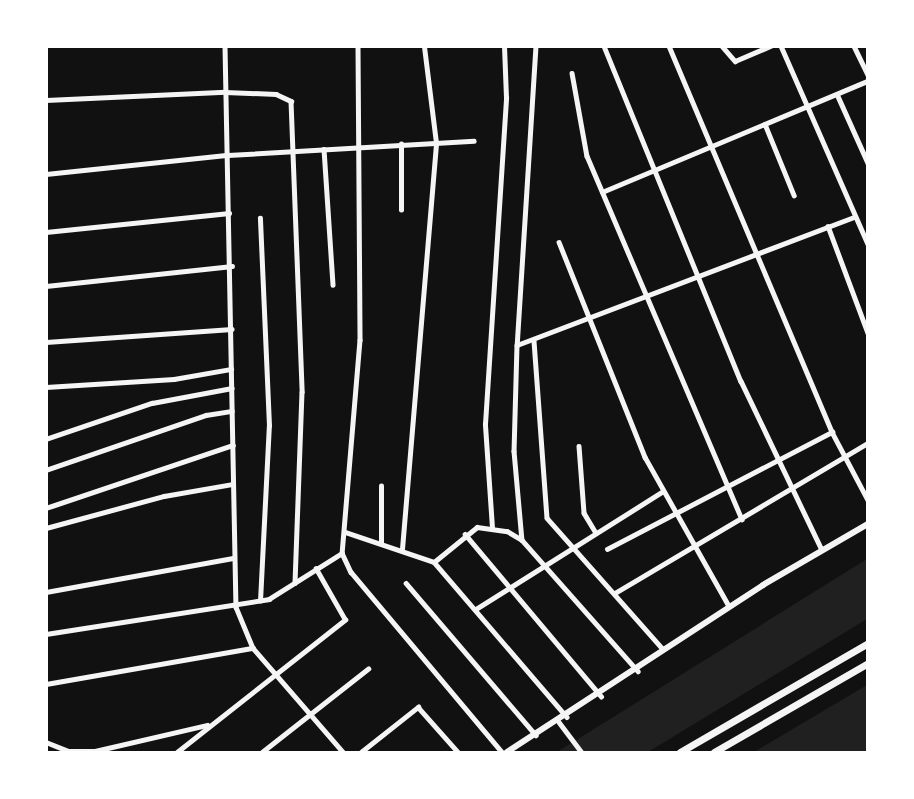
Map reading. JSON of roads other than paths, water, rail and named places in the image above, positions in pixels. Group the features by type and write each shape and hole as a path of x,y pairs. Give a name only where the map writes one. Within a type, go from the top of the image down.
{"main road":[{"path":"680,753 867,643"},
{"path":"714,753 867,663"}],"street":[{"path":"225,46 232,266 231,369 236,606 253,648 343,753"},
{"path":"358,46 359,363 342,553 351,572 502,753"},
{"path":"402,549 436,143 424,46"},
{"path":"492,528 485,424 506,108 504,46"},
{"path":"522,540 514,452 517,345 536,46"},
{"path":"604,46 776,459 822,550"},
{"path":"669,46 832,432 867,500"},
{"path":"722,46 735,61 771,46"},
{"path":"781,46 867,244"},
{"path":"854,46 867,75"},
{"path":"572,72 578,120 602,192 742,519"},
{"path":"602,192 867,81"},
{"path":"46,100 225,92 276,94 291,101 302,392 294,583"},
{"path":"837,94 867,163"},
{"path":"765,124 794,195"},
{"path":"46,174 228,155 474,141"},
{"path":"401,144 401,210"},
{"path":"324,149 333,285"},
{"path":"46,232 229,213"},
{"path":"517,345 590,322 698,274 854,217"},
{"path":"260,218 268,426 260,601"},
{"path":"828,226 867,333"},
{"path":"559,242 590,322 662,492 729,606"},
{"path":"46,286 232,266"},
{"path":"46,342 232,329"},
{"path":"534,341 544,508 571,546 615,593 663,650"},
{"path":"46,387 174,379 231,369"},
{"path":"46,439 152,403 232,388"},
{"path":"46,470 206,415 232,411"},
{"path":"607,549 776,459 832,432"},
{"path":"615,593 694,549 867,443"},
{"path":"46,508 233,446"},
{"path":"579,446 584,513 595,531"},
{"path":"46,528 164,495 233,484"},
{"path":"381,486 381,543"},
{"path":"476,609 571,546 662,492"},
{"path":"507,753 601,696 638,671 663,650 729,606 867,524"},
{"path":"434,562 465,534 492,528 522,540 638,671"},
{"path":"345,532 402,549 434,562 567,717"},
{"path":"465,534 601,696"},
{"path":"46,634 260,601 342,553"},
{"path":"46,592 234,558"},
{"path":"177,753 209,724 345,620 316,569"},
{"path":"406,583 536,735"},
{"path":"46,684 253,648"},
{"path":"262,753 309,713 368,669"},
{"path":"362,753 418,707 458,753"},
{"path":"559,722 582,753"},
{"path":"46,742 68,752 95,751 209,724"}]}
